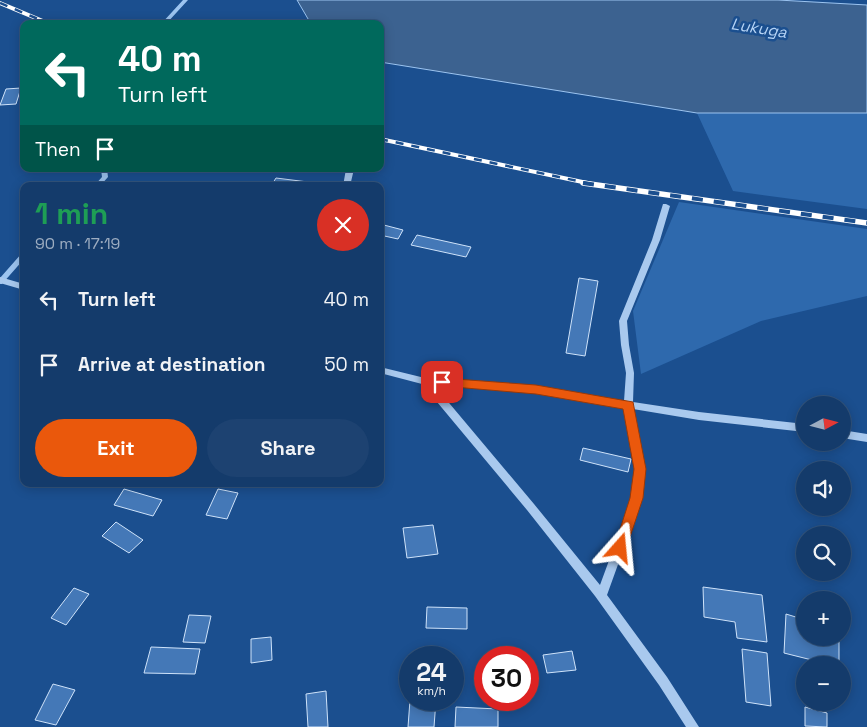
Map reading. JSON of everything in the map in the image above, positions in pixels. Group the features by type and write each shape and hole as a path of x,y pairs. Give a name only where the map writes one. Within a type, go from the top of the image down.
{"street":[{"path":"602,595 637,498 640,469 628,405 630,373 623,321 656,240 666,206"},
{"path":"0,280 20,286"},
{"path":"384,371 425,381 536,390 699,416 796,427"},
{"path":"425,381 496,464 602,595 666,683 693,727"},
{"path":"851,435 867,438"}],"shaded area":[{"path":"697,113 867,113 867,209 733,191"},
{"path":"679,202 867,229 867,296 761,321 641,374 633,311"}],"water":[{"name":"Lukuga","path":"297,0 778,0 867,5 867,113 697,113 384,63 384,20 309,20"}],"building":[{"path":"20,88 16,104 0,105 6,89"},
{"path":"276,178 308,182 274,182"},
{"path":"384,225 403,230 398,239 384,236"},
{"path":"417,235 471,247 466,257 411,245"},
{"path":"579,278 598,281 585,356 566,353"},
{"path":"583,448 631,459 628,472 580,460"},
{"path":"124,489 162,500 153,516 114,505"},
{"path":"218,489 238,493 227,519 206,515"},
{"path":"116,522 143,540 129,553 102,536"},
{"path":"433,525 438,554 407,558 403,528"},
{"path":"703,587 762,595 767,642 737,638 735,622 704,617"},
{"path":"74,588 89,594 66,625 51,618"},
{"path":"427,607 467,608 467,629 426,628"},
{"path":"786,614 796,617 796,646 839,646 839,656 796,656 784,653"},
{"path":"189,615 211,616 205,643 183,642"},
{"path":"271,637 272,660 251,663 251,639"},
{"path":"151,647 200,649 195,674 144,673"},
{"path":"742,649 767,653 771,706 746,702"},
{"path":"572,651 576,670 547,673 543,655"},
{"path":"53,684 75,690 56,725 35,720"},
{"path":"326,691 328,727 308,727 306,694"},
{"path":"464,707 474,708 474,711 498,711 498,727 455,727 456,711 464,711"},
{"path":"409,711 435,711 434,727 408,727"},
{"path":"805,711 827,713 827,727 805,726"}],"waterway":[{"path":"167,20 186,0"},
{"path":"101,182 105,177 104,172"},
{"path":"0,282 20,260"}],"railway":[{"path":"0,3 40,20"},
{"path":"384,140 592,184"},
{"path":"583,183 867,223"}],"route":[{"path":"442,382 536,390 628,405 640,469 637,498 620,548"}]}
